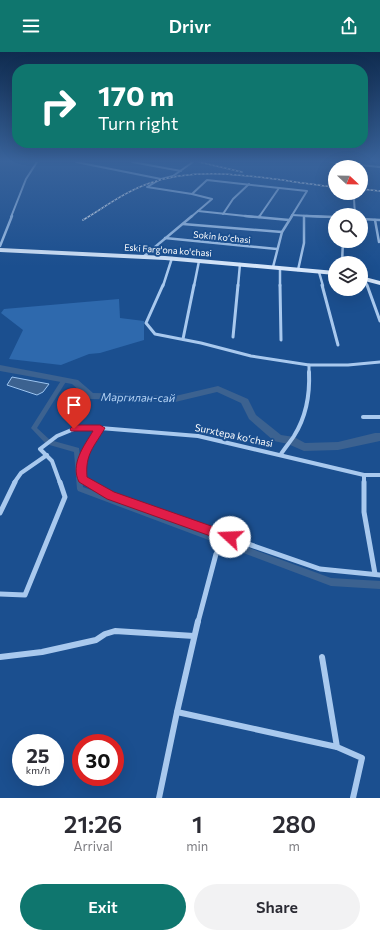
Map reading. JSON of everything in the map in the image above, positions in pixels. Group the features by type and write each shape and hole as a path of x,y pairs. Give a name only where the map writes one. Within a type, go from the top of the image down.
{"main road":[{"name":"Eski Farg'ona ko'chasi","path":"0,250 172,258 328,273"},
{"path":"368,280 380,284"}],"street":[{"path":"0,246 19,197"},
{"name":"Sokin koʻchasi","path":"143,257 212,199 203,197"},
{"path":"223,214 235,197"},
{"path":"259,217 273,197"},
{"path":"273,267 282,232 303,197"},
{"path":"198,211 289,220"},
{"path":"292,215 328,217"},
{"path":"298,270 304,243 304,216"},
{"path":"368,220 380,220"},
{"path":"375,220 379,242"},
{"name":"Sokin koʻchasi","path":"182,224 282,232"},
{"name":"Sokin koʻchasi","path":"165,238 277,249"},
{"path":"172,258 163,284 146,323 155,334 183,339 251,356 309,365 348,365 380,362"},
{"path":"183,339 199,261"},
{"path":"232,337 240,264"},
{"path":"280,268 282,340"},
{"path":"320,272 338,345"},
{"path":"368,291 380,321"},
{"path":"281,454 300,423 310,379 309,365"},
{"path":"363,417 380,417"},
{"path":"100,428 84,453 81,465 82,479 110,496 320,569 377,575 364,512 364,475"},
{"name":"Surxtepa koʻchasi","path":"48,455 40,449 54,438 74,429 100,428 198,436 281,454 364,475 380,475"},
{"path":"0,513 16,479 21,473 48,455 57,474 65,497 25,595 0,594"},
{"path":"159,798 194,636 216,554"},
{"path":"0,657 42,652 96,640 105,634 115,631 194,636"},
{"path":"322,657 337,747"},
{"path":"177,712 337,747 362,758 354,798"}],"shaded area":[{"path":"119,299 120,318 144,321 144,340 100,353 89,354 61,365 9,359 23,330 1,313 4,309"},
{"path":"12,377 49,384 43,392 37,395 7,385"}],"waterway":[{"name":"Маргилан-сай","path":"0,368 75,382 91,396 141,397 171,400 218,389 245,401 252,417 278,438 290,440 304,447 338,446 380,437"},
{"path":"64,380 34,428 48,442 77,450 80,489 331,582 380,585"}],"railway":[{"path":"83,220 121,197"}],"route":[{"path":"74,429 100,428 84,453 81,465 82,479 110,496 230,537"}]}
